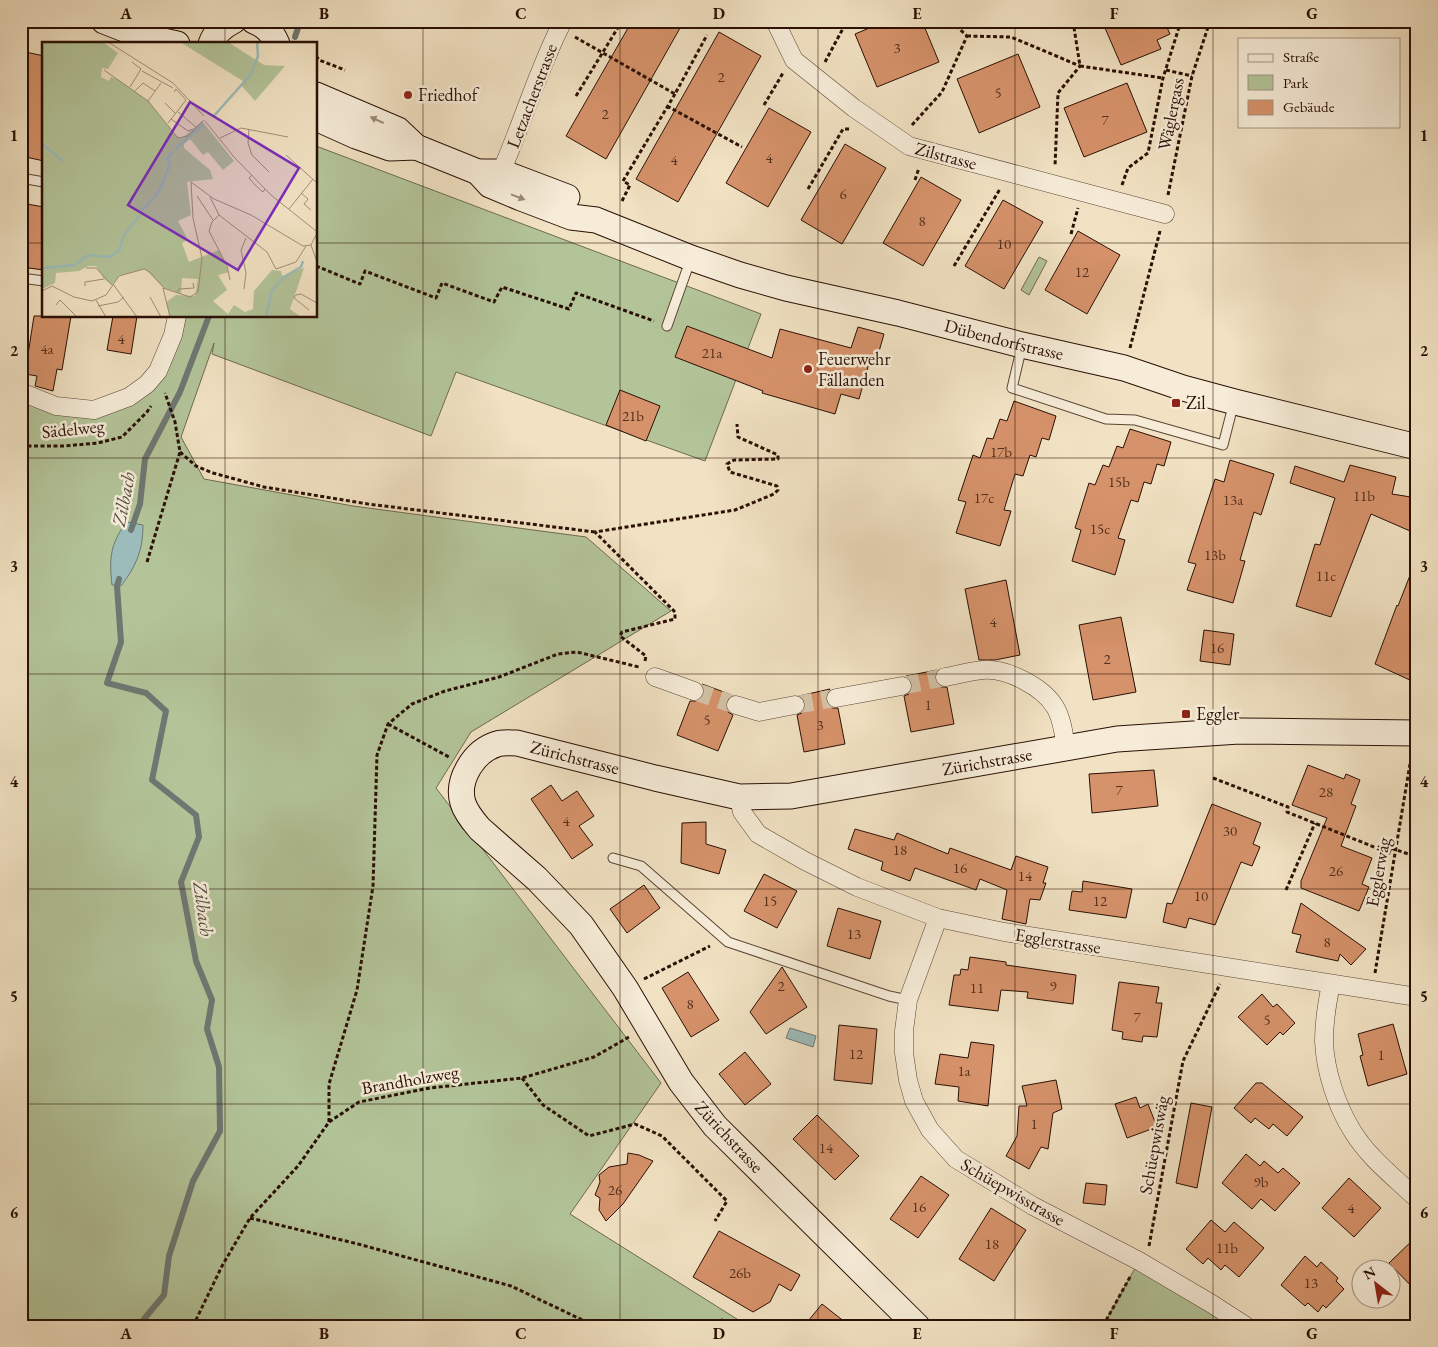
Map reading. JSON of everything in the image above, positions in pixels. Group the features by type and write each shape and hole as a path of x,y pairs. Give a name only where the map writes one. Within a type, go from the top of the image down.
{"main road":[{"path":"104,21 146,38 167,42"},
{"path":"212,42 223,26 233,21"},
{"path":"254,21 262,24 272,34 276,42"},
{"name":"Dübendorfstrasse","path":"318,96 398,130 416,148"},
{"name":"Dübendorfstrasse","path":"318,119 356,136 390,148 416,148 578,202 596,220 691,258 740,275 786,288 1124,368 1183,388 1234,402 1417,447"},
{"name":"Zürichstrasse","path":"917,1326 715,1126 681,1082 626,988 581,926 537,879 473,821 462,802 462,789 468,767 476,757 497,744 517,744 739,797 791,796 1117,739 1239,731 1417,733"}],"street":[{"name":"Letzacherstrasse","path":"490,172 516,139 553,40 563,21"},
{"name":"Zilstrasse","path":"775,21 794,60 908,146 1165,214"},
{"path":"21,392 56,406 94,410 129,397 147,384 158,371 173,335 177,318"},
{"path":"945,677 984,670 1009,674 1031,684 1056,708 1063,729 1066,748"},
{"path":"655,677 694,691"},
{"path":"836,698 902,686"},
{"path":"736,705 759,712 795,705"},
{"name":"Egglerstrasse","path":"739,797 742,812 758,834 805,861 857,887 938,918 1004,932 1372,991 1417,996"},
{"name":"Schüepwisstrasse","path":"938,918 908,1000 904,1030 904,1053 908,1080 914,1101 930,1130 956,1159 1033,1206 1139,1261 1246,1326"},
{"path":"1331,984 1325,1014 1324,1043 1329,1075 1338,1100 1353,1132 1372,1156 1417,1199"}],"lane":[{"path":"21,178 40,181"},
{"path":"667,326 691,258"},
{"path":"21,278 42,281"},
{"path":"1022,345 1012,388 1106,419 1135,420 1224,445 1234,402"},
{"path":"613,858 641,866 728,942 888,996 908,1000"}],"path":[{"path":"576,96 622,21"},
{"path":"622,201 630,185 622,181 668,106 714,21 730,25 733,21"},
{"path":"818,57 824,65 847,21"},
{"path":"951,21 967,36 1011,37 1080,66 1163,78"},
{"path":"1063,170 1054,168 1058,94 1080,66 1073,21"},
{"path":"1114,184 1122,186 1128,168 1148,153 1163,78 1181,21"},
{"name":"Wäglergass","path":"1165,214 1192,76 1210,21"},
{"path":"572,45 580,29"},
{"path":"918,130 910,127 942,92 967,36"},
{"path":"580,40 674,94"},
{"path":"318,59 345,70"},
{"path":"764,105 785,69 794,60"},
{"path":"1166,70 1192,76"},
{"path":"668,106 742,147"},
{"path":"808,189 843,129 870,128 875,122"},
{"path":"954,266 1005,181 1007,172"},
{"path":"1071,234 1083,192"},
{"path":"1124,368 1155,253"},
{"path":"318,267 360,284 366,271 436,298 442,283 494,302 502,287 569,309 576,293 667,326"},
{"path":"158,396 163,388"},
{"path":"147,562 180,452 175,422 168,399"},
{"name":"Sädelweg","path":"21,446 64,446 98,443 122,437 153,404"},
{"path":"180,452 196,466 213,473 264,487 368,504 595,532 735,510 774,494 778,490 777,486 730,472 727,464 734,460 778,459 778,455 738,437 737,424"},
{"path":"328,1122 329,1084 357,990 372,896 377,755 388,724 412,704 445,691 499,677 558,654 577,652 644,668 646,656 620,636 622,632 675,619 675,612 595,532"},
{"path":"388,724 468,767"},
{"name":"Egglerwäg","path":"1372,991 1412,758"},
{"path":"1213,778 1288,808 1287,812 1389,853 1391,848 1417,857"},
{"path":"1286,890 1315,823"},
{"path":"626,988 724,938"},
{"name":"Schüepwiswäg","path":"1103,1326 1149,1244 1183,1061 1228,967"},
{"name":"Brandholzweg","path":"193,1326 222,1266 250,1218 298,1166 328,1122 359,1102 430,1088 522,1078 594,1057 647,1026"},
{"path":"522,1078 543,1105 589,1136 635,1124 662,1136 726,1201 715,1221"},
{"path":"250,1218 358,1244 511,1286 595,1326"},
{"path":"710,1326 722,1320 732,1326"}],"green space":[{"path":"318,147 761,314 705,461 456,372 431,436 212,354 214,343 181,437 204,479 353,506 586,537 671,611 471,732 436,788 661,1083 570,1214 748,1326 21,1326 21,392 94,410 147,384 176,318 318,318"},
{"path":"1039,257 1047,261 1029,295 1021,290"},
{"path":"1139,1261 1246,1326 1103,1326"}],"water":[{"path":"127,522 143,525 142,543 135,565 121,586 112,585 112,552 117,537"},
{"path":"790,1028 816,1036 813,1047 786,1038"}],"building":[{"path":"632,21 684,21 606,159 566,136"},
{"path":"886,21 922,21 939,62 877,87 855,34"},
{"path":"1102,21 1164,21 1170,34 1157,40 1161,49 1121,65"},
{"path":"719,32 761,56 678,202 636,179"},
{"path":"21,51 42,56 42,161 21,156"},
{"path":"1018,54 1040,107 979,133 957,79"},
{"path":"1127,83 1147,132 1084,157 1064,108"},
{"path":"769,108 811,132 768,207 726,183"},
{"path":"845,144 886,168 842,244 801,220"},
{"path":"921,177 961,200 923,266 883,243"},
{"path":"1003,200 1043,222 1004,289 965,266"},
{"path":"21,203 42,207 42,270 21,267"},
{"path":"1078,231 1120,255 1087,314 1045,290"},
{"path":"34,316 42,316 42,318 71,318 62,370 57,369 53,391 35,386 37,376 25,374"},
{"path":"113,318 137,318 131,354 107,350"},
{"name":"Feuerwehr Fällanden","path":"687,326 772,358 780,329 851,348 858,327 884,334 876,362 870,360 859,399 841,394 835,414 762,393 763,391 675,357"},
{"path":"620,390 660,406 646,441 606,425"},
{"path":"1014,401 1056,416 1049,440 1042,438 1036,457 1030,455 1023,476 1015,474 1004,510 1011,511 1000,546 956,533 966,502 958,500 973,455 980,458 987,438 993,439 1000,419 1007,421"},
{"path":"1130,429 1171,442 1164,466 1157,464 1151,484 1144,482 1138,502 1131,500 1118,538 1125,540 1115,575 1072,561 1081,530 1075,528 1089,483 1095,485 1103,465 1109,467 1117,446 1123,448"},
{"path":"1230,460 1274,474 1261,515 1254,512 1240,560 1245,561 1233,603 1187,590 1196,564 1188,562 1215,479 1224,482"},
{"path":"1350,465 1396,477 1392,494 1417,498 1417,534 1371,514 1331,617 1296,606 1315,544 1320,545 1335,498 1290,483 1295,466 1344,482"},
{"path":"1416,560 1417,669 1412,681 1375,664"},
{"path":"1006,580 1020,655 995,660 979,660 965,589"},
{"path":"1121,617 1136,692 1093,700 1079,625"},
{"path":"1204,630 1234,634 1230,665 1200,661"},
{"path":"937,670 935,679 941,687 947,687 954,724 911,732 904,696 909,694 912,685 906,676"},
{"path":"702,684 732,695 726,701 726,707 728,712 733,715 718,751 677,735 690,701 696,701 704,695"},
{"path":"830,689 826,694 826,700 832,708 838,708 845,744 804,752 797,715 802,713 805,703 803,698 799,696"},
{"path":"1308,765 1344,779 1346,774 1360,780 1351,804 1356,806 1341,846 1372,858 1362,884 1369,887 1359,911 1301,888 1301,881 1327,818 1292,805"},
{"path":"1154,770 1158,806 1092,813 1089,774"},
{"path":"551,785 562,801 577,791 594,816 579,826 593,845 572,859 531,799"},
{"path":"1212,804 1261,823 1253,844 1260,847 1252,866 1241,862 1215,925 1189,918 1186,928 1163,922 1167,903 1172,904"},
{"path":"706,822 706,844 726,850 719,874 681,863 682,823"},
{"path":"855,829 894,840 897,833 948,854 950,848 1011,870 1016,856 1048,867 1043,883 1046,883 1040,900 1030,899 1026,924 1002,919 1007,890 980,879 976,890 915,868 910,881 881,870 883,862 848,849"},
{"path":"764,874 797,891 777,928 744,911"},
{"path":"1083,881 1132,889 1126,918 1069,910 1072,891 1082,892"},
{"path":"644,885 660,908 627,933 610,909"},
{"path":"1301,903 1366,949 1351,965 1340,954 1338,961 1296,952 1301,935 1292,933"},
{"path":"838,908 881,921 870,959 827,946"},
{"path":"970,957 1006,962 1006,965 1076,975 1073,1004 1027,998 1028,992 1001,990 998,1011 949,1005 954,975 960,975 961,969 968,970"},
{"path":"782,967 807,1007 766,1034 750,1012"},
{"path":"688,972 719,1020 691,1037 662,988"},
{"path":"1119,982 1159,987 1156,1003 1162,1003 1157,1037 1143,1036 1142,1042 1122,1039 1123,1032 1112,1030"},
{"path":"1262,994 1273,1007 1277,1004 1295,1023 1283,1035 1280,1032 1267,1045 1238,1017"},
{"path":"1393,1024 1407,1074 1368,1086 1360,1056 1363,1055 1358,1034"},
{"path":"839,1025 877,1029 872,1084 834,1080"},
{"path":"971,1042 994,1045 988,1106 958,1101 959,1087 935,1084 940,1054 968,1058"},
{"path":"745,1052 771,1084 745,1105 719,1074"},
{"path":"1056,1080 1062,1109 1053,1113 1048,1149 1041,1147 1029,1169 1006,1156 1017,1136 1019,1106 1027,1106 1022,1086"},
{"path":"1256,1083 1262,1083 1303,1117 1287,1136 1273,1124 1269,1129 1255,1118 1251,1123 1234,1108"},
{"path":"1136,1097 1140,1108 1148,1104 1157,1127 1127,1138 1115,1104"},
{"path":"1191,1103 1212,1107 1197,1188 1176,1183"},
{"path":"817,1115 859,1156 835,1180 793,1139"},
{"path":"628,1153 653,1161 623,1204 606,1221 599,1210 600,1198 595,1195 600,1182 599,1175 609,1167 627,1164"},
{"path":"1246,1154 1260,1166 1264,1161 1278,1173 1283,1168 1300,1183 1275,1211 1261,1199 1252,1209 1222,1183"},
{"path":"921,1176 949,1195 918,1238 890,1219"},
{"path":"1349,1178 1381,1208 1354,1237 1322,1208"},
{"path":"1086,1183 1107,1185 1105,1205 1083,1203"},
{"path":"991,1208 1026,1230 994,1281 959,1259"},
{"path":"1211,1220 1225,1232 1234,1222 1264,1248 1239,1277 1225,1265 1221,1270 1208,1258 1203,1264 1186,1249"},
{"path":"719,1231 800,1275 791,1291 779,1284 770,1302 753,1312 693,1277"},
{"path":"1417,1236 1417,1292 1400,1274 1400,1260 1392,1260"},
{"path":"1305,1256 1317,1267 1321,1262 1338,1278 1336,1281 1344,1289 1326,1308 1323,1305 1318,1312 1308,1303 1305,1306 1281,1285"},
{"path":"822,1304 850,1326 804,1326"}],"waterway":[{"name":"Zilbach","path":"295,37 298,28"},
{"name":"Zilbach","path":"131,530 140,504 145,459 180,392 208,318"},
{"name":"Zilbach","path":"119,579 117,586 121,642 107,683 146,693 166,711 152,780 196,815 199,837 181,882 196,961 212,1000 207,1029 219,1067 220,1131 193,1181 169,1256 164,1295 144,1319 147,1326"}],"tunnel":[{"path":"902,686 945,677"},
{"path":"694,691 736,705"},
{"path":"795,705 836,698"}],"place":[{"name":"Friedhof","path":"408,95"},
{"name":"Feuerwehr Fällanden","path":"808,369"},
{"name":"Zil","path":"1176,403"},
{"name":"Eggler","path":"1186,714"}]}
